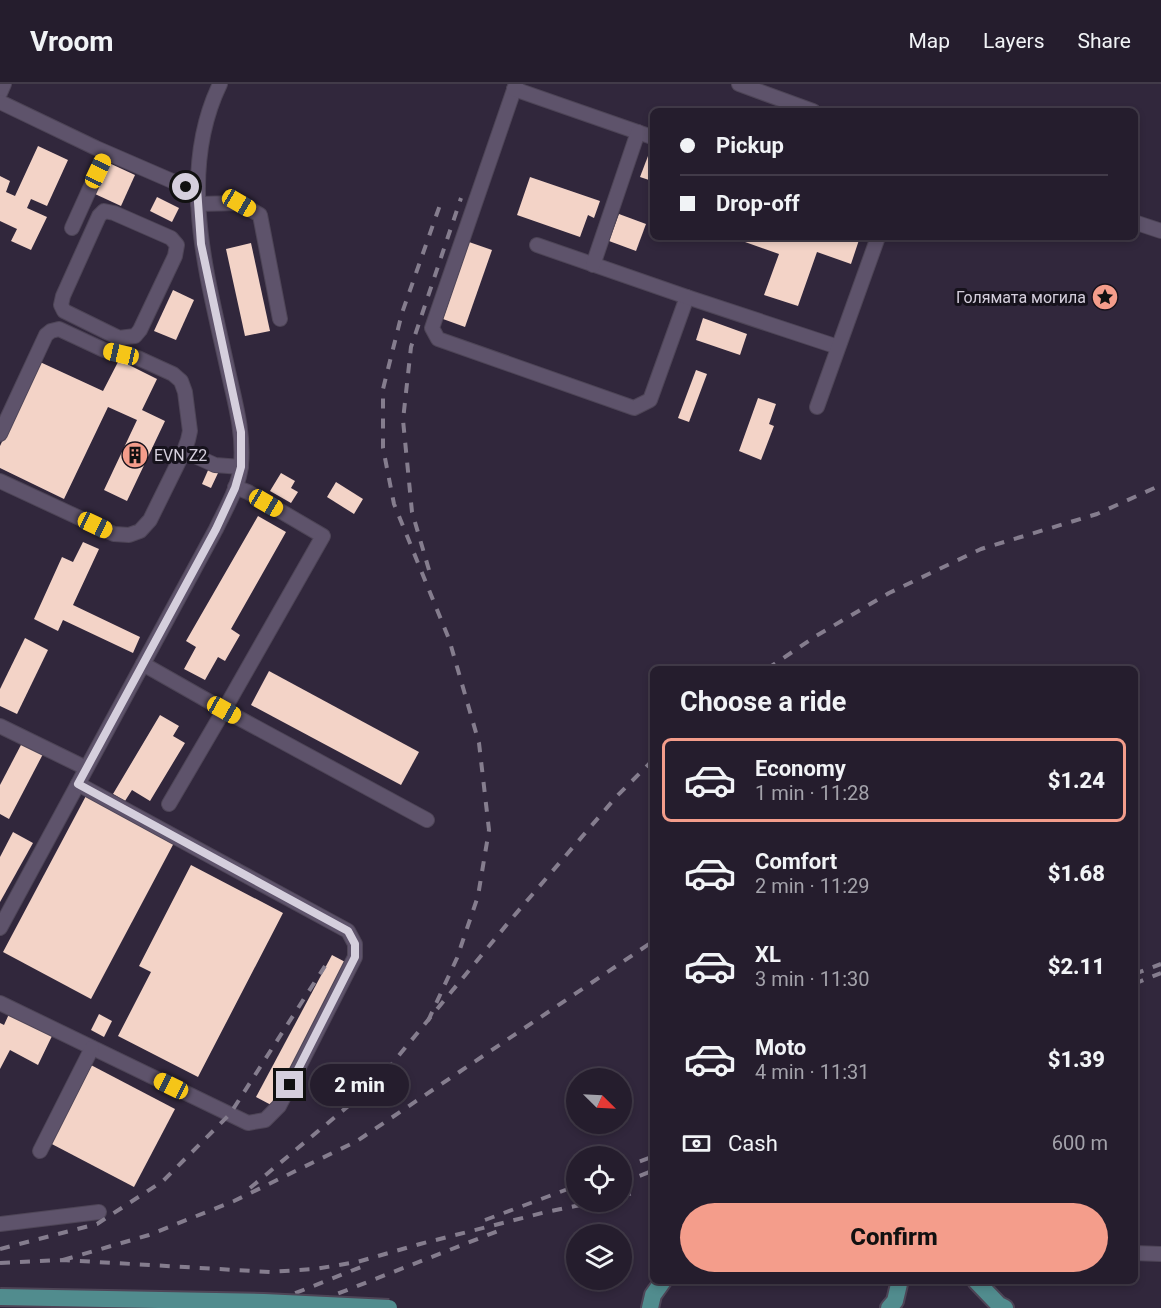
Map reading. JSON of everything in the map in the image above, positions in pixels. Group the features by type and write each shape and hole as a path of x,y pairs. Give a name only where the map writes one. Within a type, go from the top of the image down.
{"main road":[{"path":"650,1308 653,1295 661,1284"},
{"path":"889,1308 895,1301 899,1284"},
{"path":"979,1284 1005,1308"},
{"path":"0,1297 264,1302 388,1308"}],"street":[{"path":"0,93 4,84"},
{"path":"0,928 216,529 235,488 241,467 241,432 201,244 197,188 201,143 214,96 220,84"},
{"path":"739,84 805,108"},
{"path":"650,136 515,87 432,327 438,339 634,408 650,400 687,297"},
{"path":"0,102 106,153 186,187 197,188"},
{"path":"593,265 638,132"},
{"path":"72,228 106,153"},
{"path":"198,204 239,203 260,215 280,319"},
{"path":"104,212 114,213 171,238 177,246 175,256 135,336 119,338 64,311 61,305 63,296 99,216 104,212"},
{"path":"1138,223 1161,231"},
{"path":"817,407 877,240"},
{"path":"177,246 201,244"},
{"path":"537,245 838,347"},
{"path":"0,435 46,335 59,329 104,350 138,358 173,374 180,381 185,392 190,431 184,451 150,520 140,531 129,535 114,534 0,481"},
{"path":"184,451 215,465 241,467"},
{"path":"169,804 323,536 248,492 235,488"},
{"path":"143,664 427,820"},
{"path":"0,726 86,768"},
{"path":"0,1003 248,1123 265,1120 279,1106 355,957 355,944 348,931 78,784"},
{"path":"40,1151 92,1048"},
{"path":"0,1224 99,1212"},
{"path":"1138,1253 1161,1254"}],"building":[{"path":"38,146 68,160 47,206 31,199 27,208 47,217 31,250 11,241 17,229 0,221 0,176 10,181 6,192 15,196"},
{"path":"648,156 650,156 650,180 640,177"},
{"path":"109,163 135,175 121,206 95,194"},
{"path":"530,177 600,201 594,218 588,215 580,237 517,215"},
{"path":"157,197 179,208 172,222 150,211"},
{"path":"619,214 646,224 636,251 609,241"},
{"path":"739,240 859,240 851,264 817,252 798,306 764,295 779,254"},
{"path":"469,242 492,250 465,327 443,319"},
{"path":"251,243 270,331 245,336 226,249"},
{"path":"173,290 194,300 176,340 154,331"},
{"path":"703,318 747,334 740,355 696,340"},
{"path":"119,360 157,379 142,410 165,421 127,501 104,490 137,420 108,407 64,499 0,468 0,446 40,362 103,391"},
{"path":"696,370 707,374 689,422 678,418"},
{"path":"758,398 776,404 769,424 774,426 761,460 739,451"},
{"path":"209,468 218,473 211,488 202,484"},
{"path":"281,473 295,481 291,488 298,492 291,503 270,491"},
{"path":"336,482 363,499 354,514 327,497"},
{"path":"258,516 286,532 231,629 240,635 225,661 218,657 205,680 184,669 196,647 186,641"},
{"path":"83,542 99,549 73,605 140,637 133,653 63,620 58,631 34,619 62,557 73,562"},
{"path":"25,638 48,650 17,714 0,706 0,689"},
{"path":"269,671 419,752 401,785 251,705"},
{"path":"160,715 179,726 173,736 185,743 150,801 132,790 125,801 113,794"},
{"path":"22,743 43,754 9,819 0,814 0,785"},
{"path":"87,794 175,841 91,999 3,952"},
{"path":"13,832 33,843 0,902 0,857"},
{"path":"191,865 283,913 198,1077 118,1036 151,972 139,966"},
{"path":"332,955 349,964 273,1106 256,1097"},
{"path":"9,1014 52,1036 38,1065 10,1050 0,1069 0,1023 4,1025"},
{"path":"99,1014 112,1021 104,1037 91,1030"},
{"path":"89,1064 175,1109 134,1187 48,1142"}],"railway":[{"path":"429,570 412,512 403,420 411,347 461,198"},
{"path":"428,1021 457,958 478,896 489,830 479,743 449,639 394,504 383,448 383,389 402,313 441,202"},
{"path":"771,666 816,636 889,593 981,549 1097,514 1161,485"},
{"path":"250,1188 377,1082 513,917 617,796 650,763"},
{"path":"63,1260 149,1235 234,1201 357,1141 650,943"},
{"path":"1138,973 1161,964"},
{"path":"0,1249 97,1224 163,1181 230,1114 325,966"},
{"path":"1138,982 1161,973"},
{"path":"632,1164 650,1158"},
{"path":"632,1179 650,1172"},
{"path":"485,1220 566,1190"},
{"path":"0,1263 63,1260 270,1272 315,1269 357,1262 566,1208"},
{"path":"301,1308 498,1231"},
{"path":"258,1308 361,1267"}],"place":[{"name":"Голямата могила","path":"1105,297"},
{"name":"EVN Z2","path":"135,455"}],"route":[{"path":"186,187 197,188 201,244 241,432 241,467 235,488 216,529 78,784 348,931 355,944 355,957 290,1085"}]}
